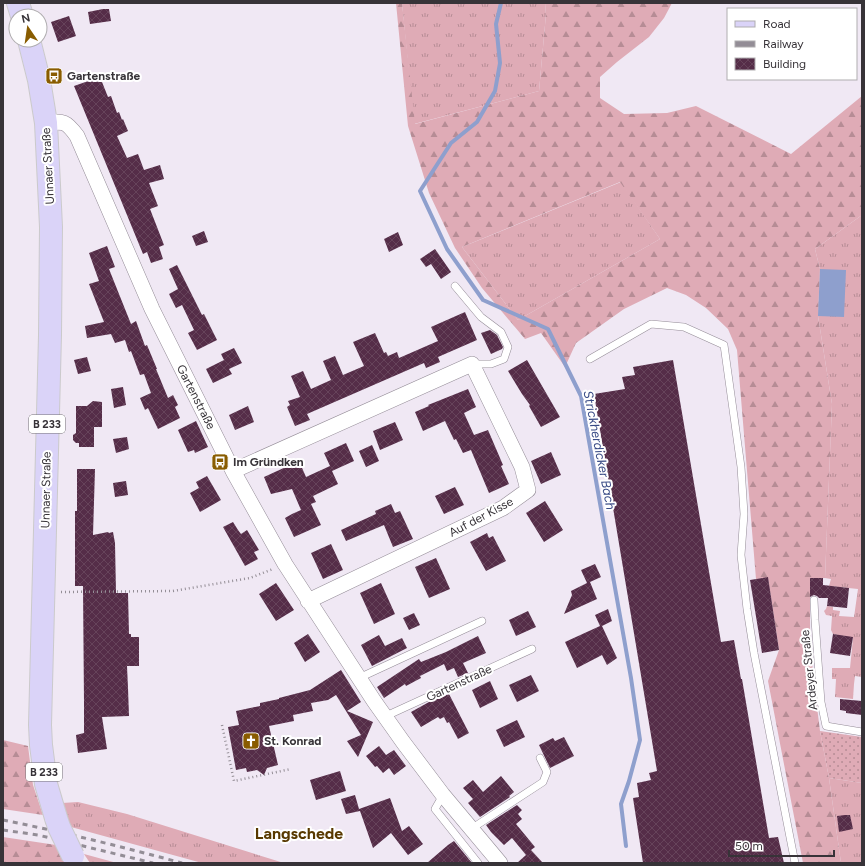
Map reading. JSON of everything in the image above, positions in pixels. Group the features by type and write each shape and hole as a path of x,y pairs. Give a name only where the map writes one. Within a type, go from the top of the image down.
{"main road":[{"name":"Unnaer Straße","path":"31,48 46,123 51,227 50,335 40,725 41,745 46,784 56,818 75,859"}],"street":[{"name":"Gartenstraße","path":"46,123 61,122 70,126 77,136 152,309 233,471 285,564 374,701 443,795 500,863"},
{"path":"233,471 472,364"},
{"name":"Auf der Kisse","path":"308,601 503,508 528,490 522,467 472,364"}],"lane":[{"path":"455,286 482,317 501,332 508,347 504,358 491,364 472,364"},
{"path":"590,359 650,324 684,328 724,345 741,467 744,514 742,555 747,609 754,653 795,863"},
{"name":"Ardeyer Straße","path":"814,600 814,620 822,702 826,726 862,732"},
{"path":"359,678 482,621"},
{"name":"Gartenstraße","path":"386,716 532,649"},
{"path":"471,829 543,782 547,772 540,758"},
{"path":"443,795 435,809 478,863"}],"path":[{"path":"43,592 173,591 250,578 285,564"},
{"path":"222,725 234,781 291,769"}],"green space":[{"path":"396,3 402,3 415,124 539,91 546,14 545,3 672,3 664,18 649,37 600,77 600,98 624,114 667,113 696,106 791,154 862,96 862,215 815,249 820,269 818,316 832,404 825,578 810,579 810,631 813,675 820,731 829,778 841,863 803,863 768,681 779,650 768,578 756,579 737,350 728,329 706,308 686,295 667,288 624,309 576,343 565,367 541,333 525,339 482,288 455,248 429,193 408,126","holes":["620,182 660,239 518,320 462,247"]},
{"path":"402,3 545,3 546,14 539,91 414,124"},
{"path":"621,182 660,239 518,320 462,247"},
{"path":"862,215 862,677 855,676 853,699 835,697 836,679 832,679 832,668 850,668 853,638 833,634 831,630 832,616 826,615 824,611 827,606 833,607 833,610 840,611 839,616 854,617 858,589 829,586 831,579 825,578 832,404 818,316 820,269 815,249"},
{"path":"820,731 862,737 862,783 829,778"},
{"path":"3,740 28,746 33,785 43,815 3,809"},
{"path":"829,778 862,783 862,863 841,863"},
{"path":"78,802 127,814 284,863 202,863 71,827 62,803"},
{"path":"3,837 56,845 65,863 3,863"},
{"path":"84,854 117,863 90,863"}],"water":[{"path":"820,269 846,270 844,317 818,316"}],"building":[{"path":"109,9 111,21 90,24 88,12"},
{"path":"69,16 76,36 58,42 51,22"},
{"path":"100,77 108,97 111,96 117,113 119,112 128,131 117,136 127,158 138,154 144,170 160,165 164,179 149,183 158,206 150,209 164,245 159,247 163,259 151,263 147,252 143,254 74,86"},
{"path":"204,231 208,242 196,246 192,236"},
{"path":"398,232 403,245 389,252 384,239"},
{"path":"107,246 115,267 109,269 131,324 136,321 145,346 147,345 168,398 173,395 178,405 175,407 180,418 158,429 148,408 145,410 140,398 151,393 144,374 140,375 125,340 115,343 111,334 87,338 85,326 104,322 89,284 99,281 89,253"},
{"path":"435,249 451,272 441,279 431,264 426,267 420,259"},
{"path":"177,265 202,315 204,314 217,340 197,350 188,333 194,330 182,305 176,308 169,294 178,289 169,269"},
{"path":"465,312 477,340 438,357 440,362 426,368 424,363 307,414 310,420 295,426 287,407 290,405 288,401 300,397 291,376 303,371 311,389 331,380 323,361 335,356 343,375 364,366 353,342 375,333 384,353 386,352 388,356 397,352 399,358 438,341 431,327"},
{"path":"490,330 497,335 503,347 502,349 491,354 481,333"},
{"path":"234,348 242,363 229,369 232,374 213,383 206,369 224,360 221,354"},
{"path":"87,357 91,371 78,374 74,360"},
{"path":"527,360 560,417 541,427 529,406 530,405 508,371"},
{"path":"673,360 721,642 734,640 769,838 778,837 784,863 643,863 633,798 639,797 637,783 651,780 649,773 657,771 594,394 625,389 622,377 635,375 633,367"},
{"path":"123,387 126,405 114,408 111,389"},
{"path":"468,389 476,407 464,413 474,435 488,430 503,465 501,466 509,484 489,493 471,450 463,453 456,439 454,440 445,421 423,431 415,412 429,406 428,405"},
{"path":"93,401 102,402 102,427 94,427 94,447 79,447 79,443 76,443 73,440 73,435 76,433 76,406 87,406"},
{"path":"248,406 254,422 235,430 229,415"},
{"path":"196,421 208,447 195,453 194,450 188,452 178,430"},
{"path":"395,422 403,440 380,450 373,431"},
{"path":"127,437 129,449 116,453 113,439"},
{"path":"346,443 354,461 332,471 338,484 313,496 316,502 311,504 321,525 294,537 285,518 301,510 292,489 271,494 264,477 299,461 306,477 330,466 324,453"},
{"path":"372,445 379,461 366,467 359,451"},
{"path":"551,452 561,475 541,484 531,461"},
{"path":"77,469 95,469 93,535 113,532 115,543 116,593 128,593 129,634 131,634 131,637 139,637 139,666 127,666 129,716 102,717 107,749 78,753 76,735 84,733 84,703 83,586 75,586 75,511 77,511"},
{"path":"207,476 221,500 200,512 190,493 199,488 196,482"},
{"path":"126,481 128,495 115,497 113,483"},
{"path":"455,487 464,505 444,514 435,496"},
{"path":"545,501 563,530 544,542 526,513"},
{"path":"391,504 395,513 400,511 413,539 393,547 384,525 346,541 341,530 376,514 375,511"},
{"path":"233,522 241,534 247,530 259,550 254,552 258,559 245,566 223,527"},
{"path":"487,533 489,538 493,536 506,561 486,571 470,542"},
{"path":"331,544 343,570 323,579 311,553"},
{"path":"436,558 450,589 429,598 415,567"},
{"path":"595,564 601,577 590,582 597,599 564,614 572,595 571,591 587,583 581,570"},
{"path":"768,577 779,650 762,653 750,580"},
{"path":"810,578 823,578 823,585 849,588 847,608 827,606 828,598 819,598 814,595 810,597"},
{"path":"276,583 294,610 276,621 259,594"},
{"path":"381,583 395,614 374,624 360,593"},
{"path":"608,609 612,621 602,626 617,658 607,665 602,655 577,668 565,642 600,626 595,615"},
{"path":"528,611 536,627 516,636 509,620"},
{"path":"414,613 420,625 409,630 403,618"},
{"path":"308,634 320,652 305,662 294,643"},
{"path":"833,634 853,637 850,656 830,653"},
{"path":"379,635 385,646 402,638 407,648 372,666 361,645"},
{"path":"478,636 486,653 463,663 468,673 458,677 454,668 447,671 444,664 420,676 421,678 406,686 405,684 384,698 377,687 419,659 421,662 446,652"},
{"path":"341,670 361,702 347,711 373,722 358,757 347,741 361,735 336,695 328,700 311,703 313,711 293,715 294,721 269,726 278,765 267,768 264,775 257,770 247,772 246,768 236,770 228,727 239,725 236,711 260,706 260,703 310,690"},
{"path":"531,675 539,691 517,702 509,685"},
{"path":"490,681 498,699 480,708 472,690"},
{"path":"449,694 469,733 458,739 449,722 447,723 444,717 440,719 438,717 421,727 411,712 429,702"},
{"path":"840,699 862,701 862,715 846,713 846,711 840,710"},
{"path":"517,720 525,737 504,747 496,730"},
{"path":"564,737 574,756 550,768 539,745 553,738 555,741"},
{"path":"379,746 386,755 394,750 406,766 394,775 389,768 383,773 377,766 375,767 366,756"},
{"path":"340,771 346,791 316,800 310,780"},
{"path":"501,776 514,792 509,796 510,797 480,817 468,803 473,799 463,788 473,780 483,792"},
{"path":"355,795 359,809 390,798 402,831 409,826 423,844 408,855 391,833 373,848 360,811 346,814 341,799"},
{"path":"517,805 522,810 518,814 522,819 516,824 535,847 531,850 543,863 517,863 526,855 512,838 504,845 486,825"},
{"path":"850,815 853,829 839,832 837,816"},
{"path":"454,841 472,863 427,863 448,845"}],"waterway":[{"name":"Strickherdicker Bach","path":"501,3 496,24 500,63 495,91 477,122 451,143 420,191 447,249 483,300 548,329 581,396 631,678 640,740 621,804 626,846"}],"railway":[{"path":"3,820 93,840 182,863"},
{"path":"3,830 38,835 153,863"}],"place":[{"name":"Gartenstraße","path":"54,76"},
{"name":"Im Gründken","path":"220,462"},
{"name":"St. Konrad","path":"251,741"}],"district":[{"name":"Langschede","path":"299,833"}]}
